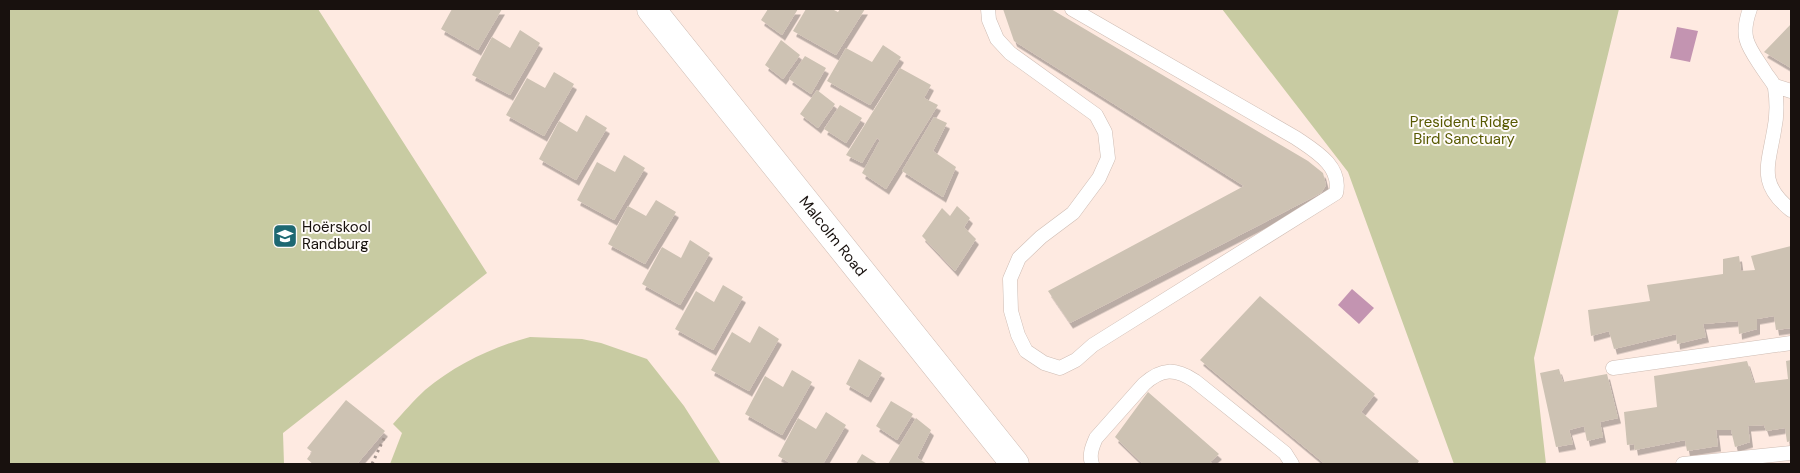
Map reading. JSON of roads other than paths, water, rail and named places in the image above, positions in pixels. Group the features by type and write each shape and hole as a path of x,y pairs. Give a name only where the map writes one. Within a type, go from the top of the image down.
{"street":[{"name":"Malcolm Road","path":"651,9 1015,464"}],"lane":[{"path":"988,9 997,39 1010,53 1096,115 1105,132 1108,158 1099,178 1073,213 1041,237 1019,258 1010,279 1011,310 1018,334 1026,351 1044,363 1060,368 1076,360 1093,345 1336,193 1338,184 1333,170 1322,156 1296,138 1072,9"},
{"path":"1750,9 1744,30 1746,42 1775,86 1776,119 1767,172 1772,189 1784,205 1791,210"},
{"path":"1775,86 1791,91"},
{"path":"1613,368 1791,343"},
{"path":"1092,464 1090,460 1096,438 1144,384 1153,376 1164,372 1183,374 1195,381 1285,453 1292,464"},
{"path":"1683,464 1791,453"}],"place":[{"name":"Hoërskool Randburg","path":"285,236"}],"park label":[{"name":"President Ridge Bird Sanctuary","path":"1464,130"}]}
